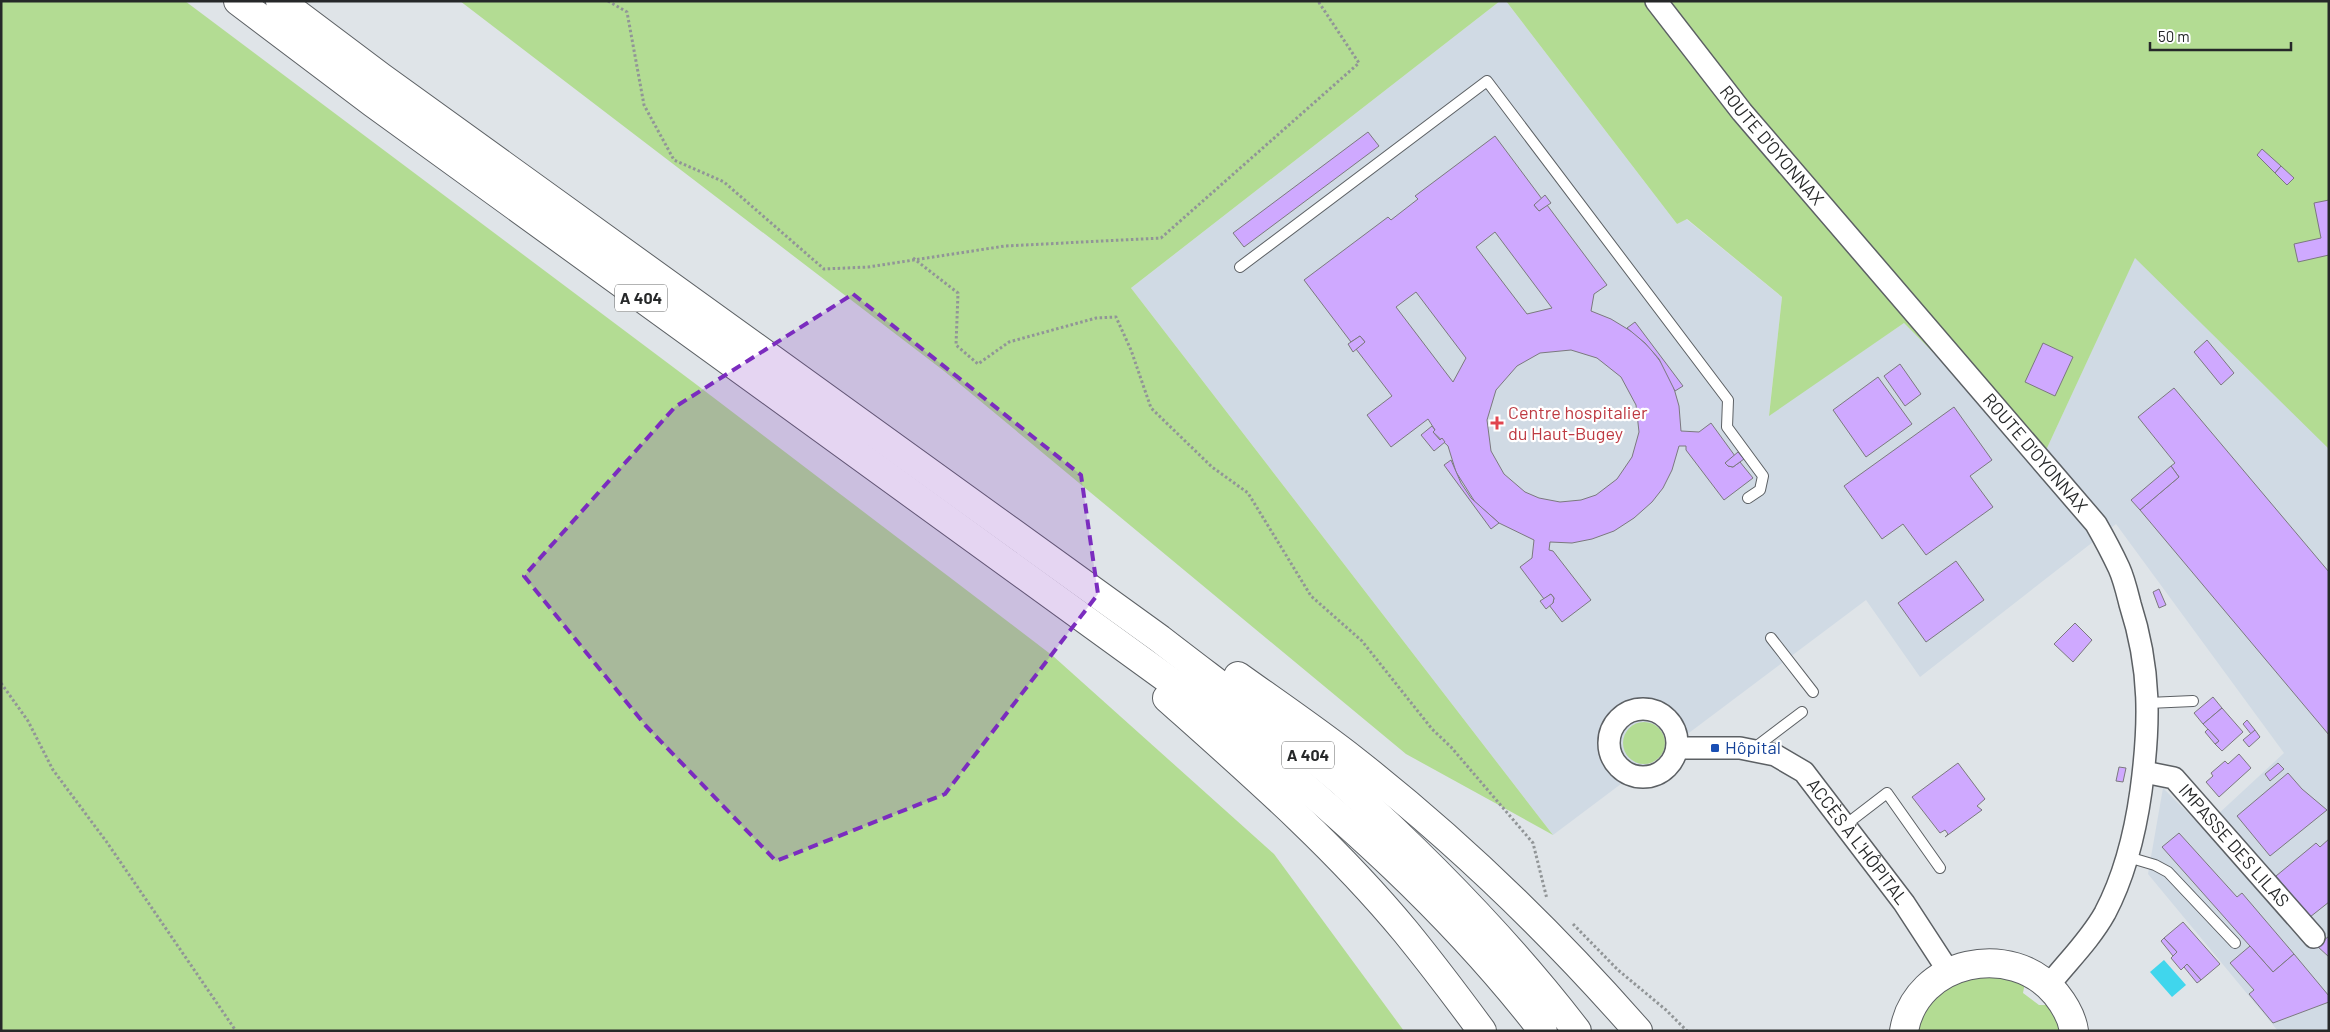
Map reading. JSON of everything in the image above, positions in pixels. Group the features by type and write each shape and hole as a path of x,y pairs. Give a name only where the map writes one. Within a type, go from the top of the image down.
{"main road":[{"name":"A 404","path":"238,1 389,115 1228,723 1328,807 1442,914 1543,1031"},
{"name":"A 404","path":"280,1 381,77 1160,639 1267,721 1343,784 1412,848 1484,921 1577,1031"},
{"path":"1000,524 1119,598 1235,675 1354,760 1410,806 1512,899 1604,993 1638,1031"},
{"path":"1047,591 1242,765 1312,831 1405,931 1482,1031"},
{"path":"1904,1031 1912,1005 1933,980 1974,963 2001,963 2027,970 2049,985 2064,1004 2074,1031"}],"street":[{"name":"ROUTE D'OYONNAX","path":"1656,1 1742,112 2096,524 2120,569 2139,631 2145,662 2148,703 2144,772 2137,819 2120,883 2104,915 2049,985"},
{"name":"ACCÈS À L'HÔPITAL","path":"1677,748 1740,748 1751,750 1775,755 1804,772 1904,903 1949,972"},
{"name":"IMPASSE DES LILAS","path":"2144,772 2174,778 2314,937"}],"lane":[{"path":"1240,267 1487,81 1728,400 1727,427 1763,476 1760,490 1748,498"},
{"path":"1771,638 1813,692"},
{"path":"2148,703 2193,701"},
{"path":"1751,750 1802,712"},
{"path":"1844,826 1887,793 1940,868"},
{"path":"2128,857 2155,865 2168,872 2235,943"}],"path":[{"path":"608,1 627,12 644,105 674,160 724,182 824,269 868,267 913,258 1005,246 1161,238 1359,63 1318,1"},
{"path":"913,258 958,293 956,345 978,364 1009,342 1096,318 1116,317 1132,350 1152,408 1212,467 1248,493 1311,596 1362,641 1432,729 1452,747 1533,843 1546,898 1553,905"},
{"path":"1,683 28,721 53,770 106,841 236,1031"},
{"path":"1567,918 1618,970 1666,1010 1687,1031"}],"highlighted area":[{"path":"853,294 1081,475 1098,594 945,794 776,861 646,726 524,576 675,407"}],"shaded area":[{"name":"Centre hospitalier du Haut-Bugey","path":"1500,1 1506,1 1677,224 1686,219 1782,297 1769,415 1904,323 2041,461 2135,257 2325,444 2329,449 2329,1031 2278,1031 2148,874 2163,788 2203,828 2284,753 2116,524 1920,677 1866,600 1553,835 1131,288"}],"green space":[{"path":"1,1 185,1 693,382 1053,656 1274,854 1404,1031 1,1031"},
{"path":"460,1 1500,1 1131,288 1553,835 1406,754 944,371"},
{"path":"1506,1 2329,1 2329,449 2135,258 2041,461 1904,323 1769,416 1782,297 1687,219 1677,224"},
{"path":"1648,722 1656,725 1662,731 1665,743 1662,755 1656,761 1640,764 1632,761 1626,755 1623,739 1626,731 1632,725"},
{"path":"1979,974 2025,982 2023,993 2039,1005 2053,1005 2062,1031 1916,1031 1926,1009 1939,994 1956,982"}],"water":[{"path":"2164,960 2186,985 2172,997 2150,972"}],"building":[{"path":"1368,132 1379,146 1244,247 1233,233"},
{"path":"1495,136 1542,199 1534,205 1539,211 1547,205 1607,285 1594,294 1591,311 1611,319 1634,333 1650,348 1663,365 1673,385 1679,406 1681,431 1699,432 1711,423 1735,456 1725,463 1733,467 1740,462 1753,478 1724,500 1686,450 1686,446 1679,446 1672,470 1663,488 1652,502 1634,518 1614,531 1592,539 1572,543 1550,542 1549,550 1553,551 1591,600 1562,622 1549,605 1553,603 1554,598 1551,594 1544,599 1520,567 1532,558 1534,540 1499,523 1475,502 1456,472 1448,446 1433,432 1435,430 1428,419 1391,447 1367,415 1392,396 1356,349 1365,342 1360,336 1351,342 1304,280 1388,217 1391,220 1418,199 1415,196","holes":["1495,232 1552,308 1527,314 1476,247","1416,292 1466,358 1453,382 1396,307","1571,350 1597,358 1621,377 1636,405 1639,432 1632,457 1617,479 1596,495 1581,500 1560,502 1539,498 1525,492 1504,474 1491,451 1487,420 1496,390 1517,366 1540,353"]},
{"path":"2262,149 2281,166 2275,173 2257,155"},
{"path":"2281,166 2294,178 2287,185 2275,173"},
{"path":"1545,195 1551,203 1539,211 1534,205"},
{"path":"2329,200 2329,255 2298,262 2294,244 2321,238 2314,203"},
{"path":"1635,322 1683,386 1675,391 1659,359 1645,343 1627,328"},
{"path":"1360,336 1365,342 1353,352 1348,344"},
{"path":"2207,340 2234,373 2221,385 2194,352"},
{"path":"2043,343 2073,357 2055,396 2025,382"},
{"path":"1900,364 1921,394 1905,406 1884,376"},
{"path":"1878,377 1912,424 1866,457 1833,410"},
{"path":"2174,388 2329,572 2329,735 2140,510 2179,477 2171,466 2175,463 2138,417"},
{"path":"1954,407 1992,460 1970,476 1993,507 1926,555 1903,524 1882,539 1844,486"},
{"path":"1432,426 1435,430 1433,432 1440,440 1442,438 1445,442 1434,451 1421,435"},
{"path":"1738,452 1744,459 1733,467 1728,466 1725,463"},
{"path":"1451,460 1461,483 1471,498 1499,523 1491,529 1444,465"},
{"path":"2171,466 2179,477 2140,510 2131,500"},
{"path":"1956,561 1984,600 1926,642 1898,603"},
{"path":"2159,589 2166,605 2159,608 2153,592"},
{"path":"1551,594 1554,598 1553,603 1546,609 1540,601"},
{"path":"2075,623 2092,640 2073,662 2054,644"},
{"path":"2213,697 2222,708 2203,724 2194,713"},
{"path":"2222,708 2243,732 2222,751 2215,744 2219,741 2203,724"},
{"path":"2247,720 2255,730 2251,734 2243,724"},
{"path":"2208,729 2219,741 2215,744 2205,732"},
{"path":"2255,730 2260,737 2249,747 2243,740"},
{"path":"2239,754 2251,768 2219,797 2206,782 2213,776 2211,773 2225,761 2228,764"},
{"path":"1958,763 1985,799 1977,806 1982,810 1945,837 1948,834 1945,830 1940,833 1912,797"},
{"path":"2278,763 2284,769 2270,781 2265,774"},
{"path":"2119,767 2126,768 2123,782 2116,781"},
{"path":"2288,773 2302,789 2327,810 2270,856 2237,816"},
{"path":"2179,833 2237,897 2242,893 2294,954 2273,972 2162,847"},
{"path":"2329,839 2329,902 2310,917 2276,876 2316,843 2320,847"},
{"path":"2183,922 2220,964 2201,980 2187,964 2181,970 2171,958 2177,952 2164,938"},
{"path":"2329,936 2329,957 2317,946"},
{"path":"2164,938 2177,952 2173,956 2161,941"},
{"path":"2250,946 2273,972 2294,954 2329,996 2329,1002 2273,1023 2249,994 2254,990 2230,963"},
{"path":"2187,964 2201,980 2197,983 2184,967"}],"place":[{"name":"Centre hospitalier du Haut-Bugey","path":"1497,423"},
{"name":"Hôpital","path":"1715,748"}]}
